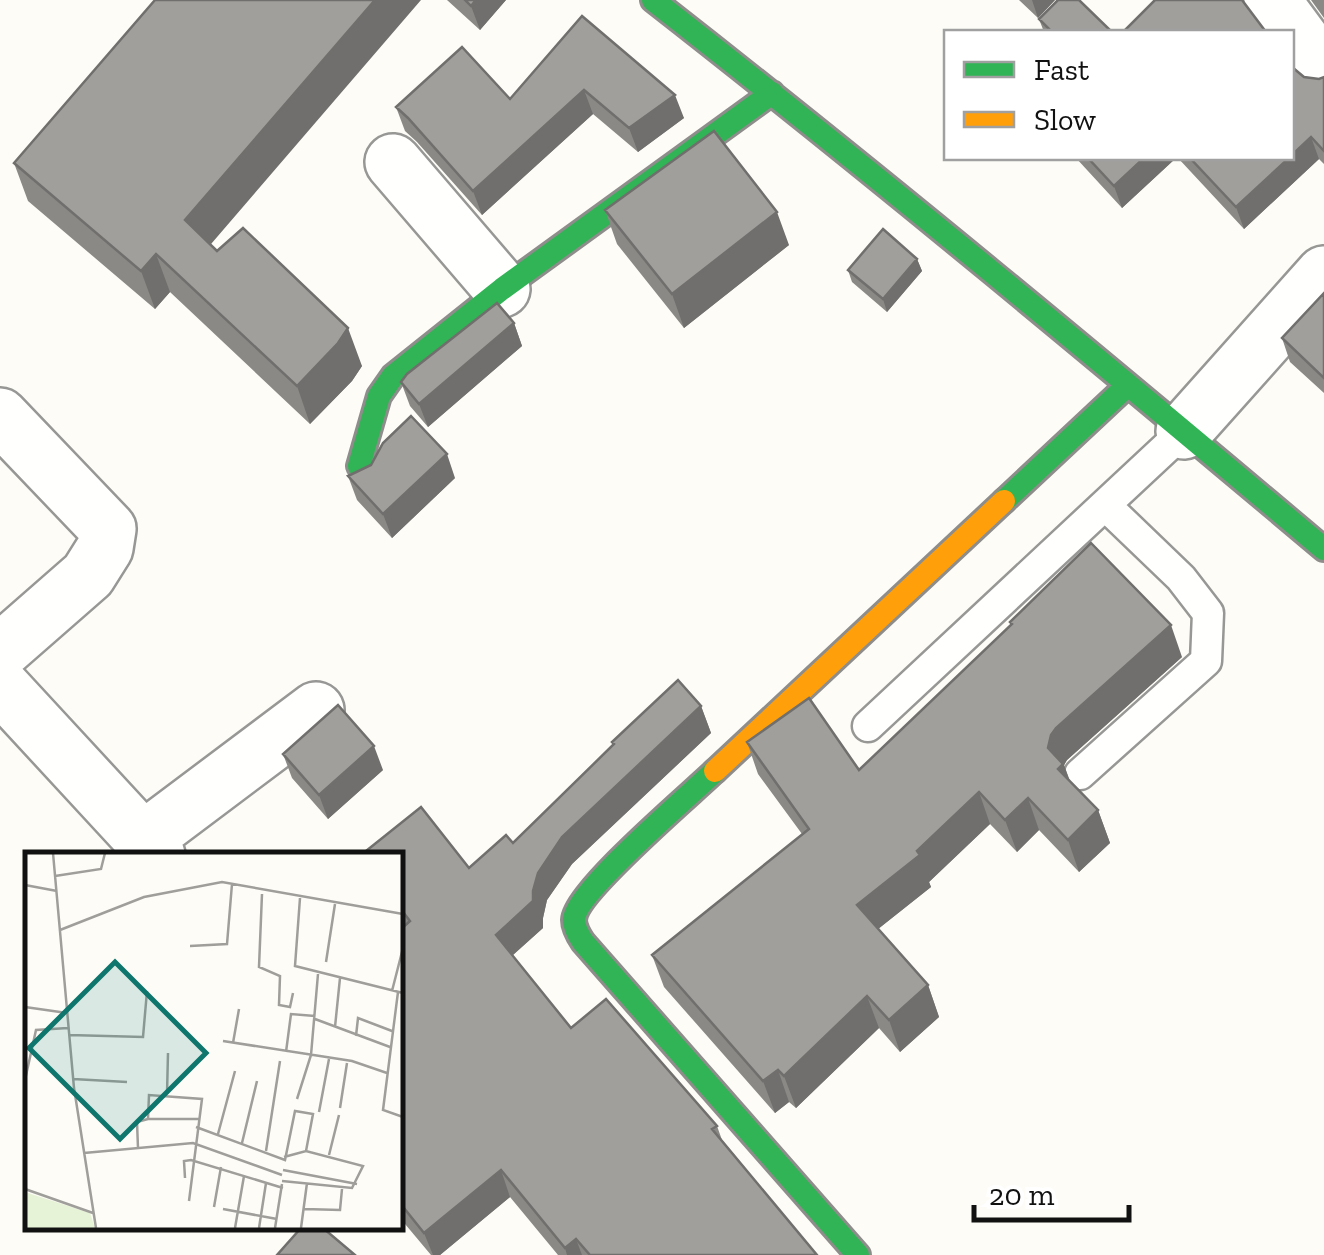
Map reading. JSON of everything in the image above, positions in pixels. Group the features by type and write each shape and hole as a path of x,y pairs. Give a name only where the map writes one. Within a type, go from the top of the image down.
{"main road":[{"path":"653,0 1184,431 1316,529"},
{"path":"359,466 378,396 393,376 502,289 772,93"},
{"path":"858,1255 583,942 574,926 574,917 583,900 654,830 1128,385"}],"street":[{"path":"1272,0 1324,70"},
{"path":"393,162 502,289"},
{"path":"1184,431 1324,274"},
{"path":"0,416 108,529 105,548 88,575 0,652"},
{"path":"0,686 150,848 316,710"}],"lane":[{"path":"868,726 1184,431"},
{"path":"1080,774 1206,661 1208,613 1181,578 1105,505"}],"building":[{"path":"155,0 375,0 185,220 217,251 243,228 348,328 297,386 156,254 141,271 14,163"},
{"path":"1058,0 1079,0 1110,30 1050,30 1039,19"},
{"path":"1155,0 1242,0 1264,30 1125,30"},
{"path":"582,16 675,95 629,128 584,90 473,191 396,107 462,47 510,99"},
{"path":"1294,69 1304,77 1324,77 1324,151 1311,137 1294,153"},
{"path":"714,131 777,212 672,294 605,210"},
{"path":"1090,160 1142,160 1114,186"},
{"path":"1192,160 1287,160 1236,207"},
{"path":"883,229 917,259 883,299 848,270"},
{"path":"1324,293 1324,378 1282,338"},
{"path":"497,303 514,323 419,404 401,382 407,374"},
{"path":"411,416 447,454 383,514 348,476 371,465 383,443"},
{"path":"1091,543 1171,625 1051,735 1048,748 1063,764 1058,769 1098,810 1068,840 1028,798 1005,820 979,792 917,851 920,855 857,905 928,985 889,1020 867,996 784,1076 778,1070 763,1081 652,955 809,829 747,742 809,698 859,770"},
{"path":"678,680 701,706 562,837 538,873 533,901 496,935 571,1028 606,999 717,1126 712,1129 817,1255 590,1255 576,1239 565,1248 501,1170 424,1233 402,1206 402,928 410,921 402,911 402,852 365,852 421,807 469,868 506,835 513,843"},
{"path":"338,705 374,746 319,795 283,754"},
{"path":"299,1230 325,1230 355,1255 277,1255"}],"traffic: fast":[{"path":"653,0 991,272 1324,549"},
{"path":"359,466 379,396 393,376 502,289 772,93"},
{"path":"1004,501 1128,385"},
{"path":"715,771 593,888 579,907 575,926 583,942 858,1255"}],"traffic: slow":[{"path":"715,771 1004,501"}]}
